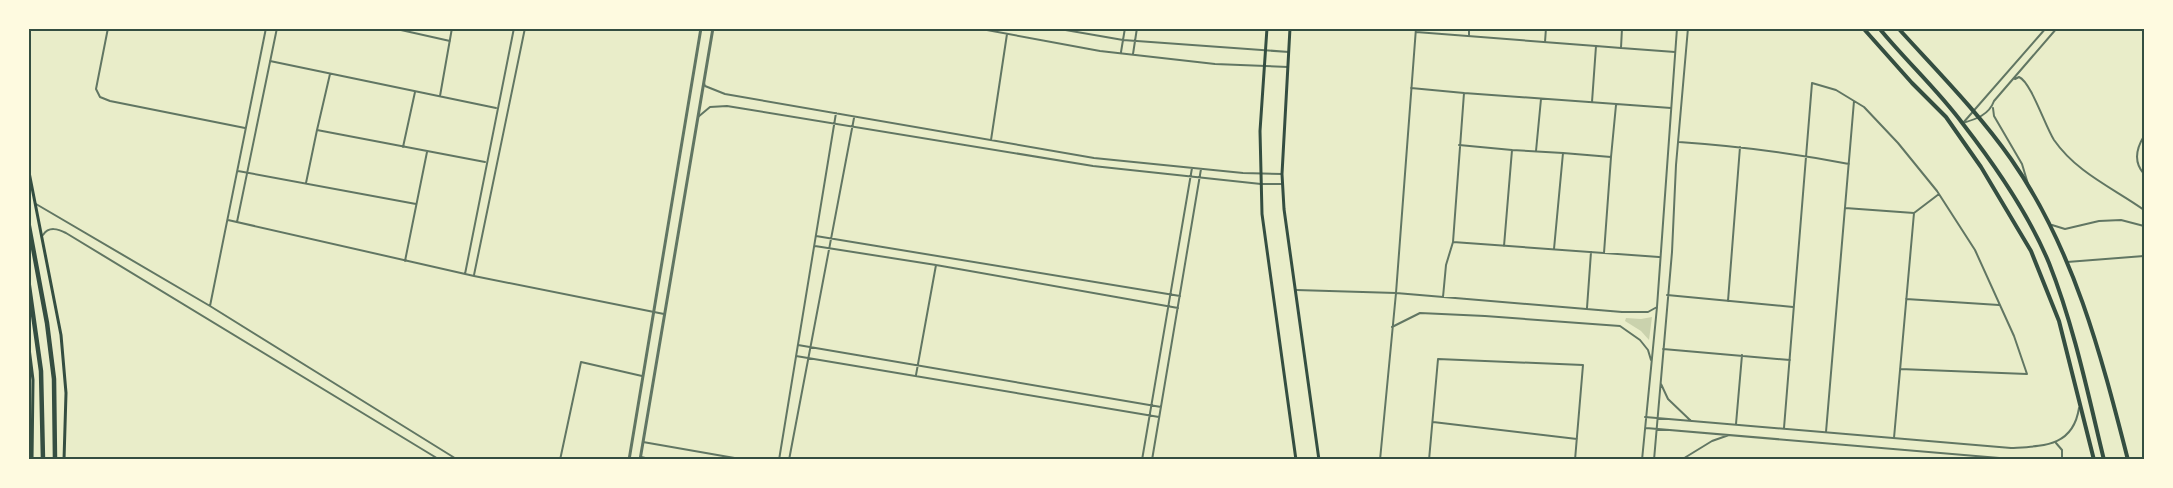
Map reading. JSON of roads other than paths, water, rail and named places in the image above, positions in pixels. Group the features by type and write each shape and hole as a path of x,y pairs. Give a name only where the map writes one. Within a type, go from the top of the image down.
{"highway":[{"path":"28,221 47,323 54,379 55,459"},
{"path":"28,279 41,371 43,459"}],"main road":[{"path":"1267,28 1260,130 1262,214 1296,459"},
{"path":"1290,28 1282,184 1319,459"},
{"path":"1863,28 1946,117 2008,210 2031,251 2059,321 2094,459"},
{"path":"1879,28 1963,123 2030,224 2048,261 2077,351 2104,459"},
{"path":"1898,28 1980,118 2012,160 2049,224 2067,262 2093,331 2128,459"},
{"path":"28,167 61,335 66,393 64,459"},
{"path":"28,340 33,380 32,459"}],"street":[{"path":"108,28 96,89 100,97 246,129"},
{"path":"210,306 266,28"},
{"path":"237,222 277,28"},
{"path":"392,28 450,41"},
{"path":"440,96 452,28"},
{"path":"465,274 514,28"},
{"path":"474,276 525,28"},
{"path":"629,459 701,28"},
{"path":"654,459 640,458 713,28"},
{"path":"976,28 1121,53 1215,64 1288,67"},
{"path":"1054,28 1123,40 1289,52"},
{"path":"1121,53 1125,28"},
{"path":"1133,54 1137,28"},
{"path":"1469,28 1469,36"},
{"path":"1545,42 1546,28"},
{"path":"1621,48 1622,28"},
{"path":"1642,459 1657,307 1677,28"},
{"path":"1654,459 1688,28"},
{"path":"1963,123 2046,28"},
{"path":"1963,123 1980,118 1992,107 1994,101 2057,28"},
{"path":"1380,459 1396,293 1415,30 1675,52"},
{"path":"991,140 1007,34"},
{"path":"1592,102 1596,46"},
{"path":"270,61 497,109"},
{"path":"306,183 331,74"},
{"path":"2012,80 2019,77 2026,82 2044,122 2065,155 2086,173 2145,210"},
{"path":"704,83 710,89 724,94 1094,158 1201,169 1282,174"},
{"path":"1784,429 1812,83 1836,90 1864,107 1898,143 1939,194 1975,250 2027,374 1900,369"},
{"path":"1411,88 1671,108"},
{"path":"403,147 415,92"},
{"path":"1443,297 1446,265 1453,242 1464,93"},
{"path":"1536,151 1541,99"},
{"path":"1826,432 1854,101"},
{"path":"1604,253 1616,104"},
{"path":"698,117 710,107 719,105 1093,166 1260,184 1282,184"},
{"path":"1992,107 1994,116 2022,164 2030,189"},
{"path":"779,459 836,114"},
{"path":"789,459 854,117"},
{"path":"317,130 486,162"},
{"path":"2145,136 2140,142 2136,158 2139,169 2145,174"},
{"path":"1678,142 1740,147 1849,164"},
{"path":"1460,146 1611,157"},
{"path":"1728,301 1740,147"},
{"path":"1504,246 1512,150"},
{"path":"405,261 427,152"},
{"path":"1554,249 1563,153"},
{"path":"1142,459 1192,168"},
{"path":"1152,459 1201,169"},
{"path":"238,171 416,204"},
{"path":"1845,208 1914,213 1939,194"},
{"path":"36,204 210,306 458,459"},
{"path":"1894,438 1914,213"},
{"path":"228,220 474,276 664,314"},
{"path":"2049,224 2066,230 2099,221 2121,220 2145,226"},
{"path":"43,235 50,229 66,233 440,459"},
{"path":"816,236 1180,296"},
{"path":"1453,242 1659,257"},
{"path":"815,246 927,263 1178,308"},
{"path":"1587,308 1591,252"},
{"path":"927,263 929,253"},
{"path":"2067,262 2144,256"},
{"path":"916,375 936,265"},
{"path":"1295,290 1396,293 1638,312 1648,312 1657,307"},
{"path":"1668,295 1794,307"},
{"path":"1906,299 1999,305"},
{"path":"1392,327 1420,313 1620,326 1640,339 1648,350 1652,362"},
{"path":"798,345 1161,407"},
{"path":"1663,349 1790,360"},
{"path":"796,356 1160,417"},
{"path":"1736,424 1742,356"},
{"path":"1429,459 1438,359 1583,365 1575,459"},
{"path":"560,459 581,362 643,376"},
{"path":"1660,384 1668,399 1691,421"},
{"path":"1646,417 2011,448 2042,447 2056,443 2073,428 2080,402"},
{"path":"1432,422 1577,439"},
{"path":"1645,428 2023,459"},
{"path":"1681,459 1712,441 1731,434"},
{"path":"644,442 746,459"},
{"path":"2056,443 2062,450 2060,459"},
{"path":"1934,459 1935,453"}]}
